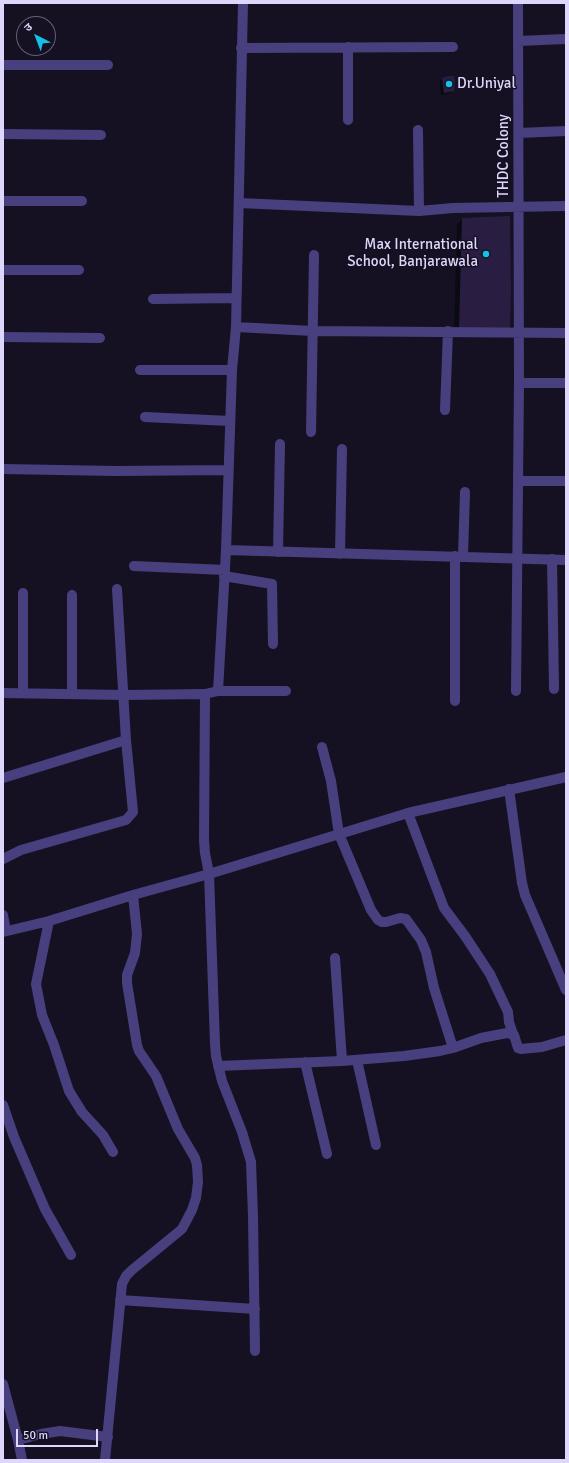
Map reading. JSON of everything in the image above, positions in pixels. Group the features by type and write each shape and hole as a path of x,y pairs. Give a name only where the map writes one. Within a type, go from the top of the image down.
{"street":[{"path":"218,691 225,573 232,370 236,327 243,3"},
{"name":"THDC Colony","path":"516,691 519,383 518,3"},
{"path":"518,41 566,39"},
{"path":"348,47 348,120"},
{"path":"241,48 453,47"},
{"path":"3,65 108,66"},
{"path":"418,130 419,211"},
{"path":"519,133 566,131"},
{"path":"3,134 101,136"},
{"path":"3,201 82,202"},
{"path":"239,204 419,211 453,208 566,206"},
{"path":"311,432 314,255"},
{"path":"3,270 79,270"},
{"path":"153,299 236,298"},
{"path":"236,327 313,331 566,332"},
{"path":"445,410 448,331"},
{"path":"3,337 100,338"},
{"path":"140,370 232,370"},
{"path":"519,383 566,384"},
{"path":"145,417 230,421"},
{"path":"278,552 280,444"},
{"path":"340,554 342,449"},
{"path":"3,469 116,471 228,470"},
{"path":"518,480 566,481"},
{"path":"455,701 459,556 466,492"},
{"path":"226,550 566,560"},
{"path":"552,560 554,690"},
{"path":"134,566 225,573 272,584 273,644"},
{"path":"3,859 21,850 114,824 130,817 132,814 134,808 126,740 117,589"},
{"path":"23,593 23,693"},
{"path":"72,594 72,694"},
{"path":"3,693 124,695 205,694 218,691 286,691"},
{"path":"205,694 204,853 208,874 215,1044 222,1081 242,1132 251,1162 255,1352"},
{"path":"3,778 126,740"},
{"path":"322,747 335,802 339,834 374,916 378,920 386,922 400,918 406,919 421,940 426,952 434,988 453,1048"},
{"path":"3,915 5,931 49,921 134,894 208,874 408,814 508,789 566,777"},
{"path":"508,789 525,895 566,990"},
{"path":"408,814 444,908 465,936 490,974 508,1012 509,1022 518,1048 521,1049 542,1046 566,1040"},
{"path":"105,1460 122,1284 126,1276 132,1270 182,1229 192,1210 196,1198 198,1182 195,1158 178,1128 156,1076 139,1051 137,1045 127,983 127,975 135,953 137,934 134,894"},
{"path":"49,921 36,984 42,1016 54,1045 69,1091 82,1112 103,1135 113,1152"},
{"path":"335,958 342,1061"},
{"path":"218,1066 342,1061 404,1056 453,1048 481,1038 500,1034 513,1034"},
{"path":"358,1060 376,1145"},
{"path":"305,1062 328,1154"},
{"path":"3,1105 14,1138 45,1209 71,1256"},
{"path":"120,1300 254,1309"},
{"path":"3,1384 22,1460"},
{"path":"18,1440 60,1431 108,1437"}],"building":[{"name":"Dr.Uniyal","path":"454,76 454,91 444,93 442,78"},
{"name":"Max International School, Banjarawala","path":"510,216 510,330 459,328 462,218"}],"place":[{"name":"Dr.Uniyal","path":"449,84"},
{"name":"Max International School, Banjarawala","path":"486,254"}]}
